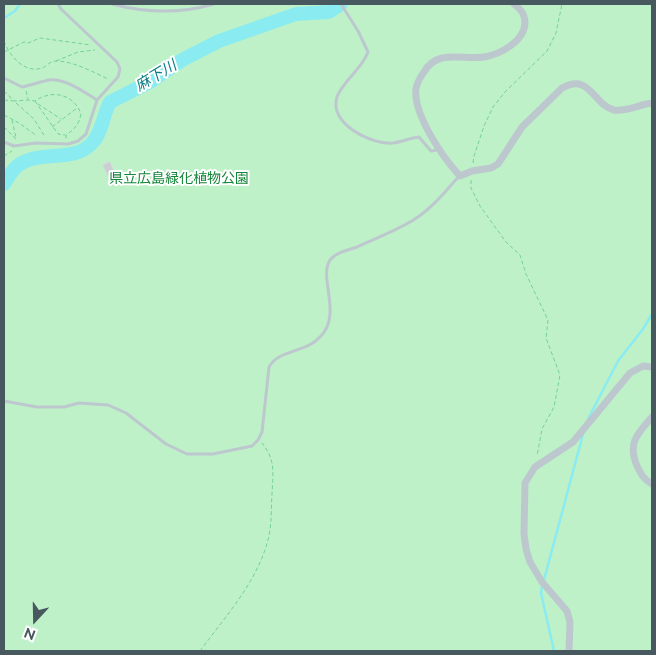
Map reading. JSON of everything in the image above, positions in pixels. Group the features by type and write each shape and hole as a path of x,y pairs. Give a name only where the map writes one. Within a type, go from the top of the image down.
{"street":[{"path":"514,4 522,10 525,25 522,34 514,43 500,52 486,57 443,58 428,66 421,76 416,89 417,110 445,158 460,176 472,171 491,168 498,164 522,127 568,84 581,84 610,108 616,110 652,103"},
{"path":"569,651 570,622 567,611 542,582 530,562 526,549 524,534 525,483 535,467 573,442 630,373 643,366 652,367"},
{"path":"652,417 637,434 633,456 646,480 652,484"}],"lane":[{"path":"4,142 14,146 44,143 68,144 78,141 86,134 97,100 118,77 120,69 117,62 58,4"},
{"path":"112,4 156,12 177,12 214,4"},
{"path":"341,4 358,31 368,52 338,96 336,106 340,116 347,126 360,134 378,141 393,143 419,137 431,151 440,149"},
{"path":"4,78 22,87 51,80 59,81 75,87 97,100"},
{"path":"4,401 37,408 64,407 79,403 108,405 126,413 166,444 187,454 213,454 252,446 262,432 269,367 274,359 311,344 320,338 325,331 331,307 328,266 331,259 417,218 460,176"}],"path":[{"path":"535,467 542,428 554,407 560,375 546,338 548,320 526,274 520,255 506,242 490,222 471,188 474,156 493,107 505,92 547,51 556,33 562,4"},
{"path":"4,52 24,42 28,43 40,38 102,48"},
{"path":"4,41 8,50 20,64 34,69 78,52 102,48"},
{"path":"56,61 83,68 113,82"},
{"path":"25,87 28,100"},
{"path":"4,91 39,124 45,137 44,143"},
{"path":"53,94 64,96 78,108 81,114 78,124 74,130 66,135 58,134 36,102 41,97 53,94"},
{"path":"4,100 36,102 62,120"},
{"path":"52,127 78,108"},
{"path":"4,115 29,129 44,143"},
{"path":"12,120 16,139"},
{"path":"66,135 68,144"},
{"path":"200,651 238,600 258,568 268,539 272,511 272,457 258,440"}],"green space":[{"name":"県立広島緑化植物公園","path":"4,4 652,4 652,651 4,651"}],"building":[{"path":"110,162 117,178 110,181 103,165"}],"waterway":[{"path":"4,18 15,11 20,4"},
{"name":"麻下川","path":"4,184 15,168 24,162 83,150 98,135 110,102 150,82 182,60 219,41 296,14 329,12 341,4"},
{"path":"588,419 618,361 652,314"},
{"path":"544,580 583,434"},
{"path":"542,586 541,593 554,651"}]}
